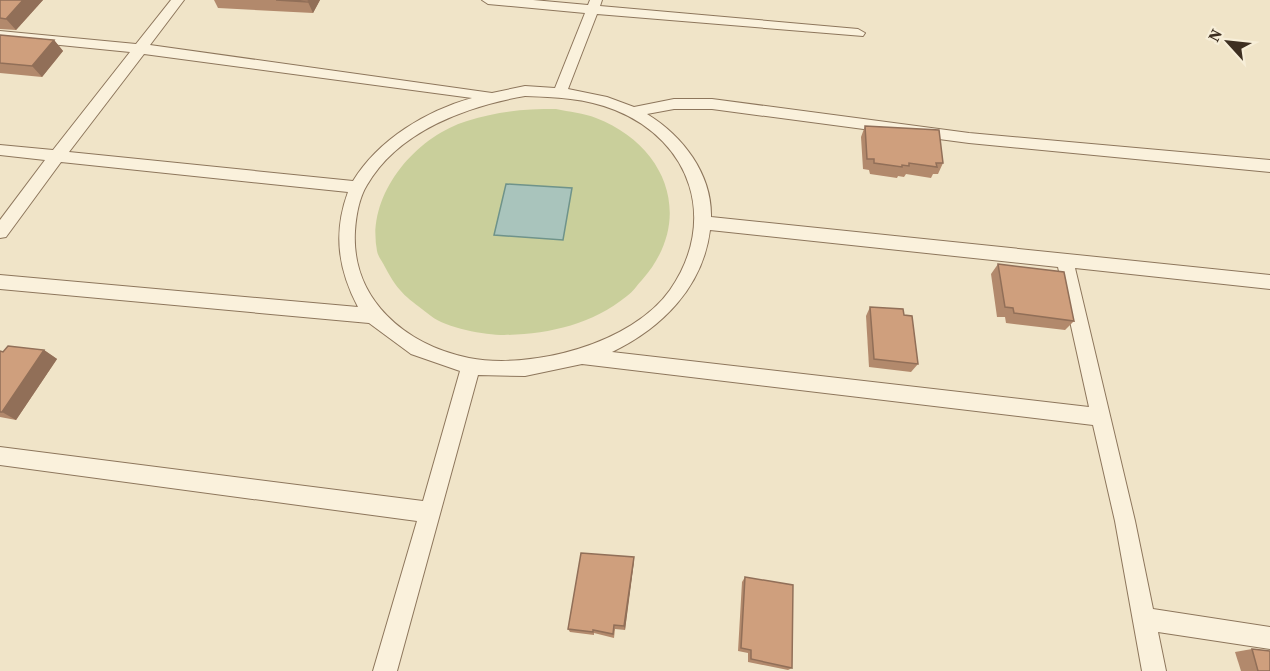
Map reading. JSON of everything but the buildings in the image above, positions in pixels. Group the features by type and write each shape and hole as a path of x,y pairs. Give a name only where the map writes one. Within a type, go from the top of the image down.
{"street":[{"path":"0,232 56,156 178,0"},
{"path":"488,0 595,5 858,33"},
{"path":"560,92 595,5"},
{"path":"0,35 140,48 491,96"},
{"path":"525,91 560,92 598,99 633,112 663,132 686,158 701,189 705,223 696,262 672,301 634,333 584,357 528,369 471,366 416,348 374,316 351,276 345,233 357,187 374,164 398,140 426,121 457,106 491,96 525,91"},
{"path":"633,112 674,104 712,104 969,138 1270,166"},
{"path":"0,150 357,187"},
{"path":"705,223 1270,282"},
{"path":"1065,261 1101,417 1154,671"},
{"path":"0,282 374,316"},
{"path":"584,357 1101,417"},
{"path":"385,671 471,366"},
{"path":"0,456 428,512"},
{"path":"1144,619 1270,638"}],"green space":[{"path":"556,109 591,116 621,131 641,147 656,166 666,187 670,210 667,233 658,257 629,294 599,314 569,326 537,333 496,335 466,330 446,324 431,316 400,290 378,253 376,230 379,209 387,189 398,171 413,154 429,140 448,129 467,121 500,113"}],"water":[{"path":"506,184 572,188 563,240 494,235"}]}
